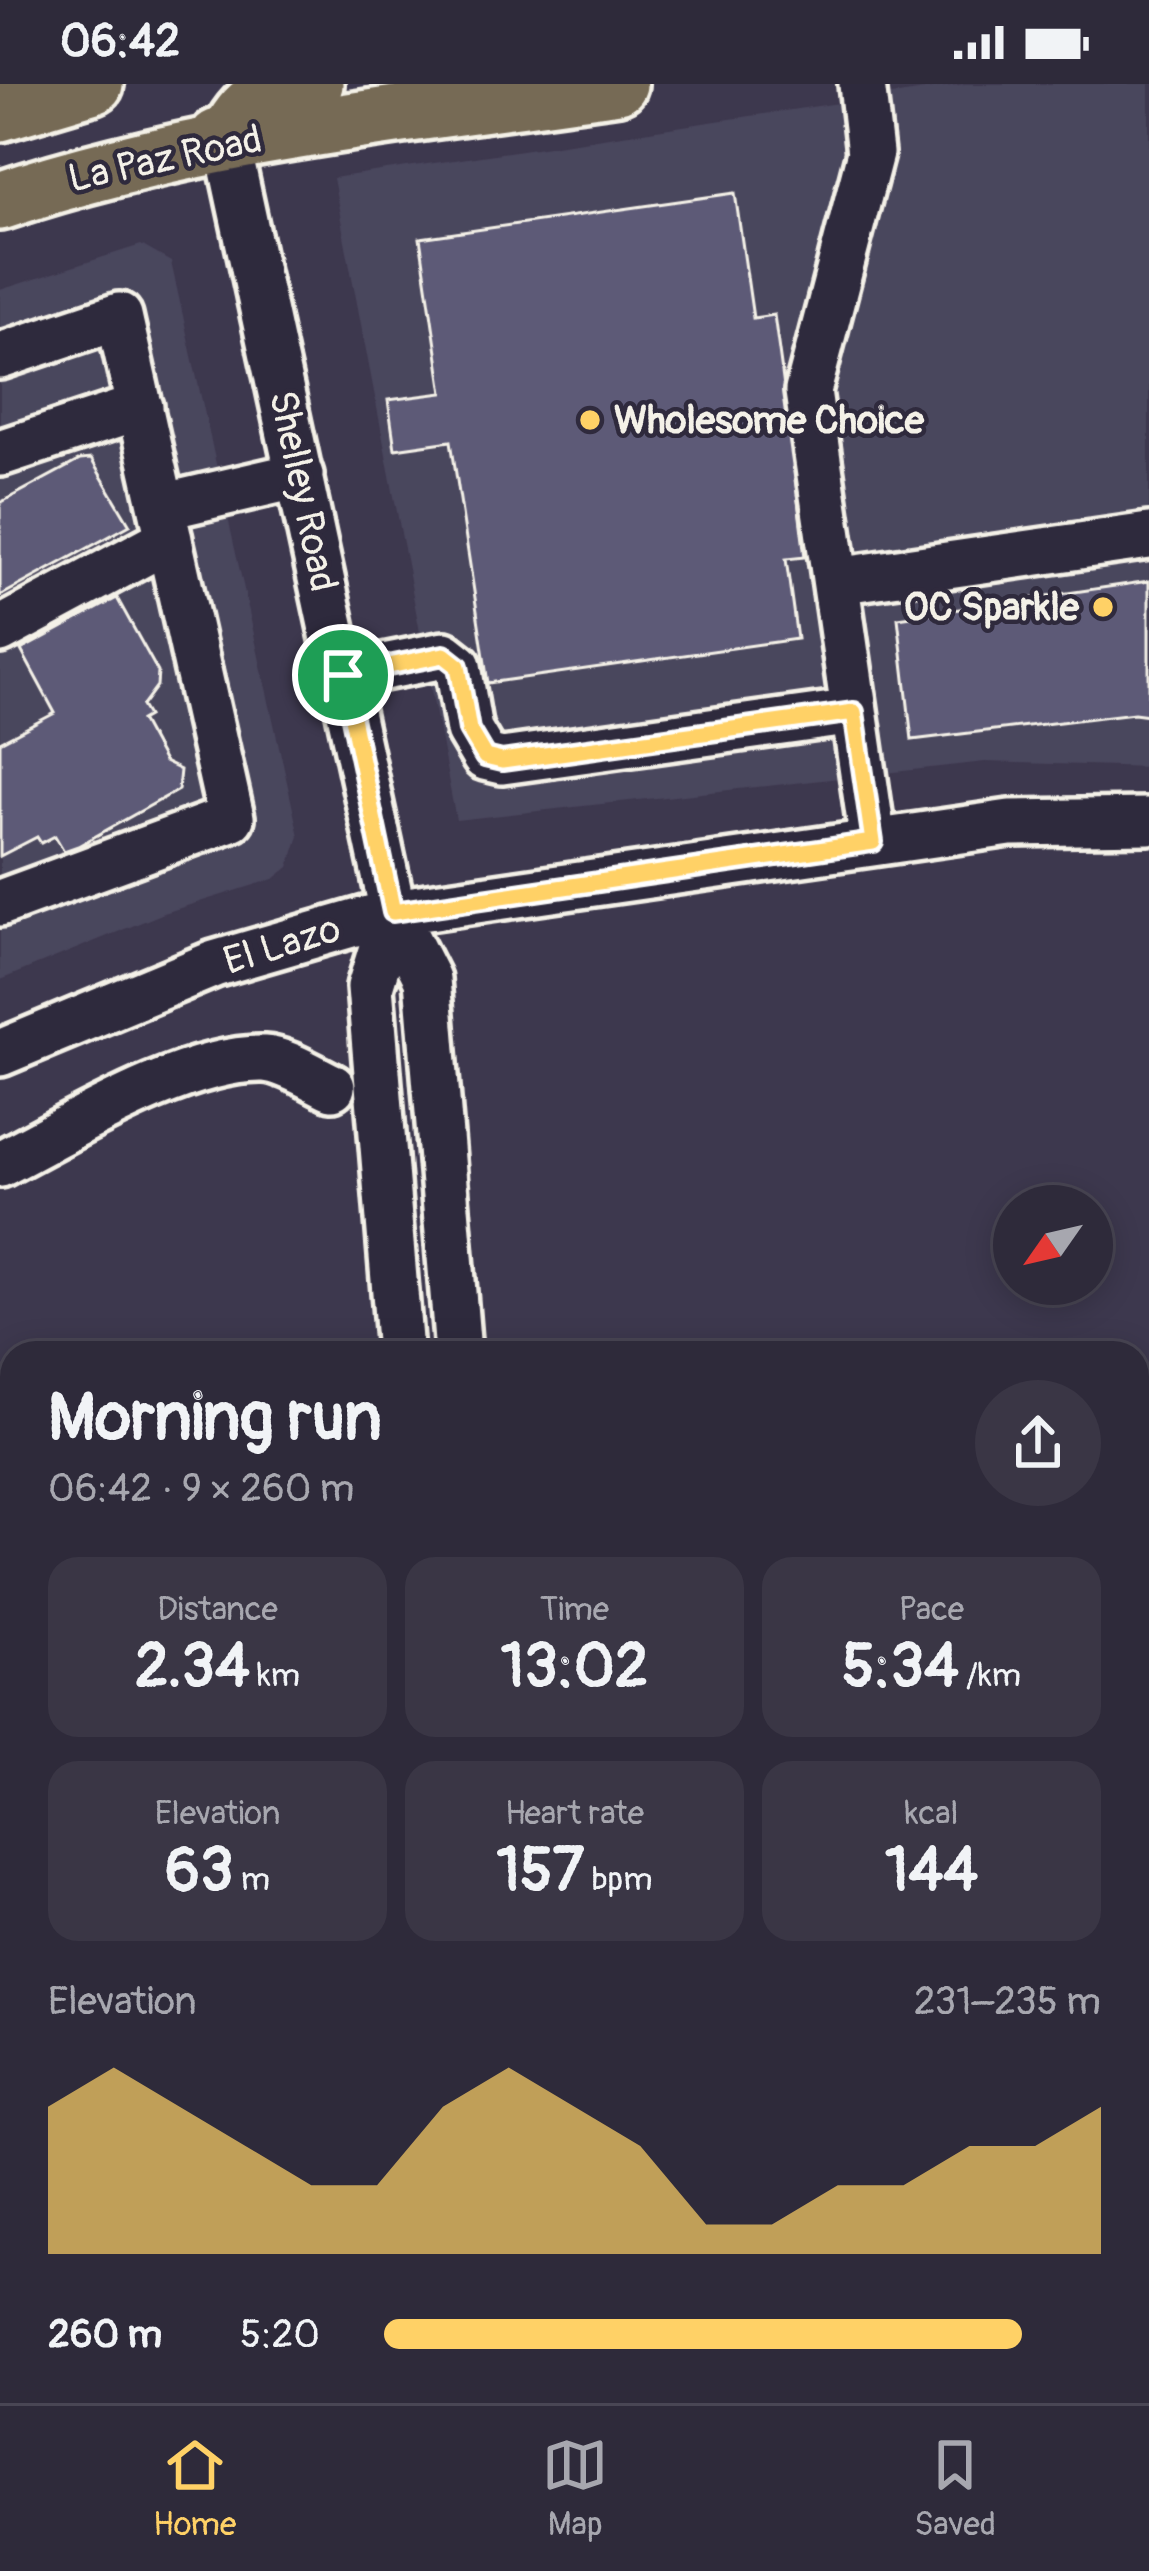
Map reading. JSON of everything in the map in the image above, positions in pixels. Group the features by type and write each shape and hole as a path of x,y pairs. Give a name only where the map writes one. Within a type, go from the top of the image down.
{"main road":[{"path":"0,112 94,84"},
{"path":"0,160 153,120 184,124 227,142 239,112 275,92 314,84"},
{"name":"La Paz Road","path":"0,201 59,181 227,142 546,90 618,84"}],"street":[{"path":"862,84 870,153 808,392 873,842"},
{"name":"Shelley Road","path":"227,142 393,912"},
{"path":"0,356 119,316 232,818 0,903"},
{"path":"0,454 140,407"},
{"path":"0,630 165,523 300,475"},
{"path":"836,581 1149,536"},
{"path":"343,675 444,655 458,666 469,730 485,757 502,761 854,712"},
{"name":"El Lazo","path":"0,1053 214,964 393,912 1010,824 1149,821"},
{"path":"393,912 370,987 399,1341"},
{"path":"393,912 427,980 457,1341"},
{"path":"0,1164 118,1102 217,1066 267,1059 332,1087"}],"shaded area":[{"path":"965,84 1149,84 1149,767 985,762 456,820 333,178"},
{"path":"141,245 171,262 299,836 289,867 274,879 164,913 0,980 0,290"}],"building":[{"name":"Wholesome Choice","path":"735,193 753,318 774,315 805,557 786,559 797,639 488,683 451,441 395,449 388,400 443,393 420,238"},
{"path":"91,459 130,525 0,596 0,503 80,460"},
{"path":"1149,581 1149,715 912,740 898,618"},
{"path":"117,598 158,672 157,686 142,706 148,716 141,720 164,762 180,770 178,790 78,846 64,851 55,836 41,843 37,837 0,856 0,742 55,713 21,650"}],"place":[{"name":"Wholesome Choice","path":"590,420"},
{"name":"OC Sparkle","path":"1103,607"}],"route":[{"path":"444,655 458,666 469,730 485,757 502,761 854,712 873,842 393,912 343,675 444,655"}]}
